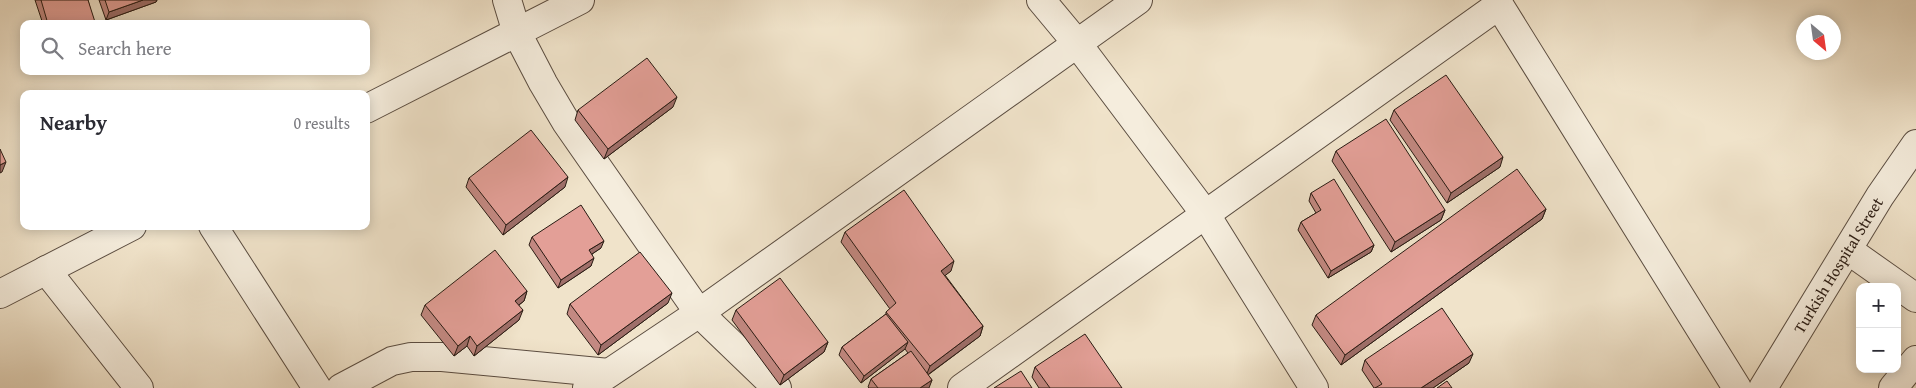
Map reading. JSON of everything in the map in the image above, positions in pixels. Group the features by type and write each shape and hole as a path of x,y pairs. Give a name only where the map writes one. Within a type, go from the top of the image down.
{"street":[{"path":"507,0 517,34 542,84 566,122 699,313 777,388"},
{"path":"370,107 517,34 580,0"},
{"path":"1041,0 1076,42 1206,215 1314,388"},
{"path":"342,388 392,361 411,357 442,357 598,380 699,313 1076,42 1138,0"},
{"path":"962,388 1206,215 1498,2 1737,388"},
{"name":"Turkish Hospital Street","path":"1763,388 1916,144"},
{"path":"0,294 124,230"},
{"path":"216,230 317,388"},
{"path":"1848,250 1916,298"},
{"path":"46,270 140,388"},
{"path":"1893,388 1916,360"}],"building":[{"path":"41,0 88,0 94,20 47,20"},
{"path":"105,0 143,0 109,12"},
{"path":"647,58 677,97 608,149 578,110"},
{"path":"1446,75 1503,157 1451,193 1394,110"},
{"path":"1386,119 1445,210 1395,242 1336,151"},
{"path":"531,130 568,177 506,225 469,178"},
{"path":"0,149 6,162 0,165"},
{"path":"1517,169 1546,209 1345,355 1316,315"},
{"path":"1334,179 1374,245 1331,271 1301,222 1321,210 1311,193"},
{"path":"904,190 954,261 941,271 983,326 930,366 886,312 896,303 845,232"},
{"path":"581,205 604,241 589,250 594,258 561,280 532,237"},
{"path":"495,250 527,291 515,301 523,310 477,346 470,336 458,346 425,305"},
{"path":"640,252 672,293 601,345 570,304"},
{"path":"780,278 828,342 784,375 736,310"},
{"path":"1442,308 1473,354 1421,388 1375,388 1382,384 1365,360"},
{"path":"886,314 908,342 864,376 842,347"},
{"path":"1085,334 1122,388 1050,388 1035,367"},
{"path":"911,351 932,380 920,388 878,388 871,379"},
{"path":"1021,371 1032,388 994,388"},
{"path":"1447,381 1452,388 1437,388"}]}
